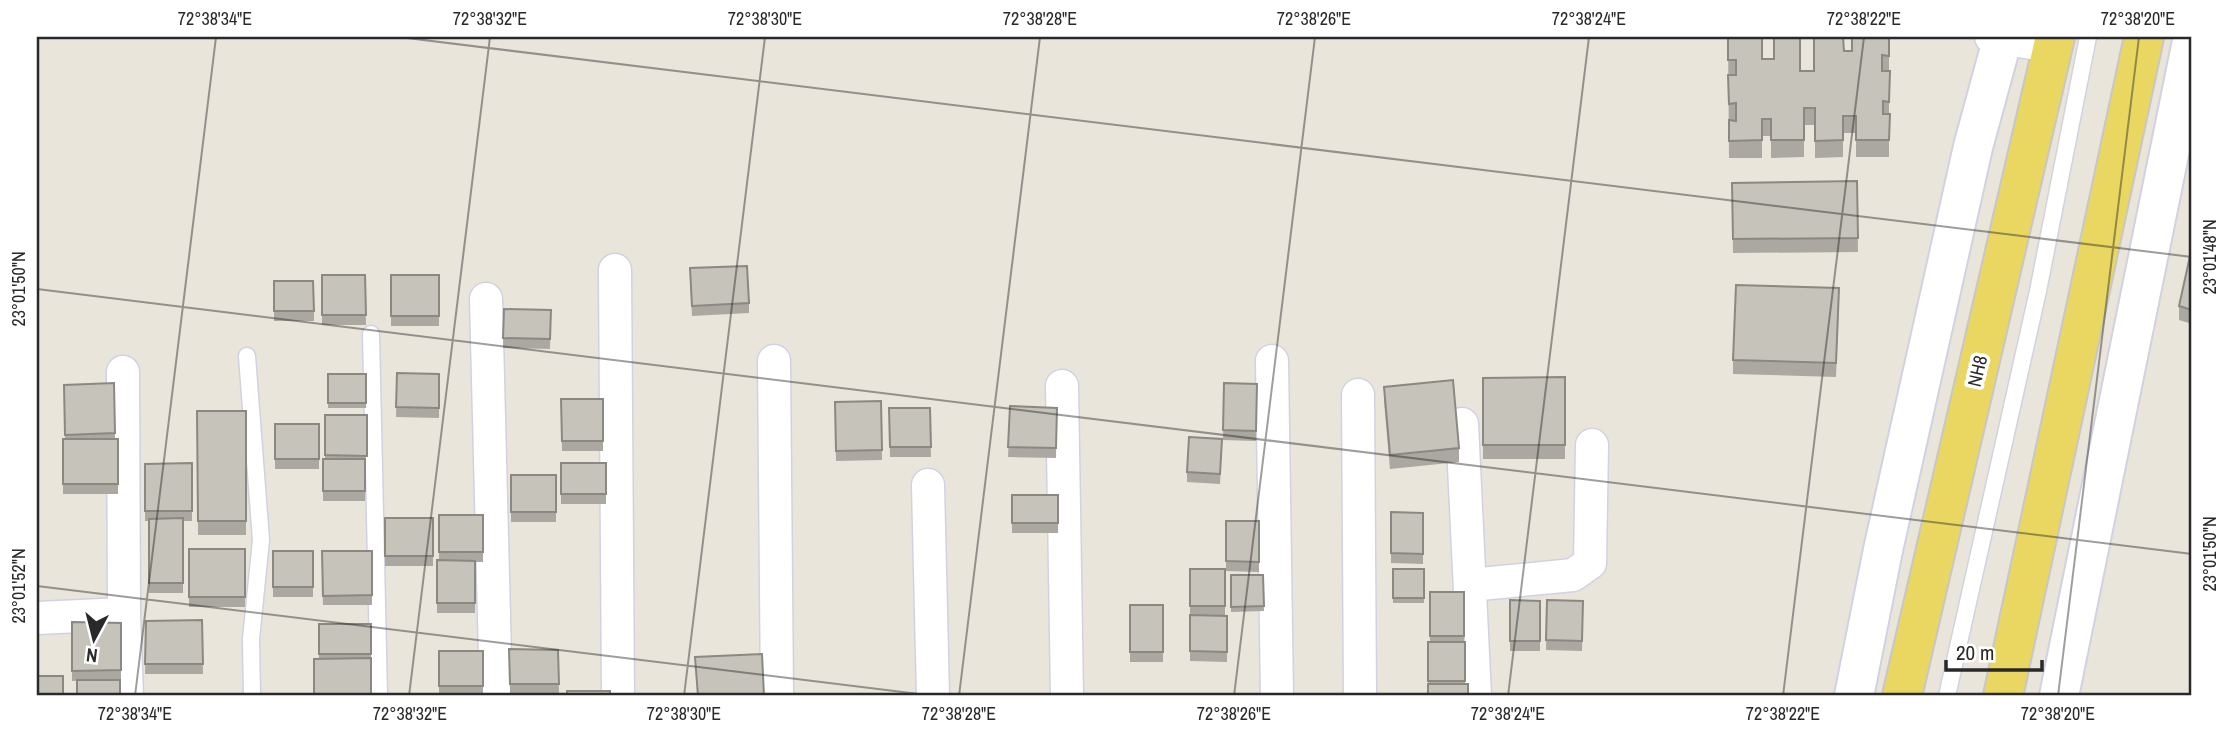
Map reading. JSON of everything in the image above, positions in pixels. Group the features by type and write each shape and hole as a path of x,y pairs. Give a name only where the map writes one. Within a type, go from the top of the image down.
{"main road":[{"name":"NH8","path":"1902,696 1978,367 2065,40"},
{"path":"2003,696 2143,41"}],"street":[{"path":"1991,37 2065,40"},
{"path":"1854,696 1883,550 1973,147 2003,37"},
{"path":"2059,696 2192,41"},
{"path":"2133,85 2183,82"},
{"path":"615,270 618,696"},
{"path":"486,299 496,696"},
{"path":"2077,349 2128,362"},
{"path":"1926,359 1978,367"},
{"path":"774,360 777,696"},
{"path":"1272,361 1277,696"},
{"path":"123,372 127,696"},
{"path":"1062,386 1067,696"},
{"path":"1358,396 1360,696"},
{"path":"1462,424 1475,696"},
{"path":"1469,585 1573,575 1590,563 1592,445"},
{"path":"928,485 933,696"},
{"path":"37,618 124,614"}],"lane":[{"path":"1947,696 2038,291 2065,40"},
{"path":"371,334 379,696"},
{"path":"247,356 261,540 251,639 252,696"}],"building":[{"path":"1728,37 1762,37 1762,59 1774,59 1774,37 1800,37 1800,71 1814,71 1814,37 1843,37 1844,51 1852,51 1852,37 1889,37 1889,56 1882,55 1882,71 1890,71 1889,102 1883,101 1883,114 1890,114 1889,140 1856,140 1856,116 1843,116 1843,140 1815,141 1815,108 1804,108 1804,140 1771,140 1771,119 1762,119 1762,140 1729,141 1729,120 1736,121 1736,103 1729,104 1728,75 1736,75 1736,60 1728,60"},
{"path":"1857,181 1858,238 1733,239 1732,183"},
{"path":"2192,247 2192,310 2179,306"},
{"path":"747,266 749,303 692,306 690,268"},
{"path":"322,275 365,275 366,315 322,315"},
{"path":"391,275 439,275 439,316 391,316"},
{"path":"274,281 313,281 314,311 274,311"},
{"path":"1736,285 1839,288 1836,363 1733,360"},
{"path":"504,309 551,310 550,339 503,338"},
{"path":"397,373 439,374 439,408 396,407"},
{"path":"328,374 366,374 366,403 328,403"},
{"path":"1565,377 1565,445 1483,445 1483,378"},
{"path":"1453,380 1459,448 1390,455 1384,387"},
{"path":"114,383 115,433 65,435 64,385"},
{"path":"1224,383 1257,384 1256,431 1223,430"},
{"path":"561,399 603,399 603,441 562,441"},
{"path":"881,401 882,450 836,451 835,402"},
{"path":"1010,406 1057,408 1056,448 1008,447"},
{"path":"889,408 930,408 931,447 890,447"},
{"path":"197,411 246,411 246,521 198,521"},
{"path":"325,415 367,415 367,456 325,455"},
{"path":"275,424 319,424 319,459 275,459"},
{"path":"1189,437 1222,439 1220,474 1187,472"},
{"path":"63,439 118,439 118,484 63,484"},
{"path":"323,459 365,459 365,491 323,491"},
{"path":"192,463 192,511 145,511 145,464"},
{"path":"561,463 606,463 606,494 561,494"},
{"path":"511,475 556,475 556,512 511,512"},
{"path":"1012,495 1058,495 1058,523 1012,523"},
{"path":"1391,512 1423,513 1423,554 1391,553"},
{"path":"439,515 483,515 483,552 439,552"},
{"path":"183,518 183,583 149,583 149,519"},
{"path":"385,518 433,518 433,556 385,556"},
{"path":"1226,521 1259,521 1259,562 1226,561"},
{"path":"189,549 245,549 245,597 189,597"},
{"path":"273,551 313,551 313,587 273,587"},
{"path":"322,551 372,551 372,595 323,596"},
{"path":"437,560 475,561 475,603 437,603"},
{"path":"1190,569 1225,569 1225,606 1190,606"},
{"path":"1393,569 1424,569 1424,598 1393,598"},
{"path":"1231,575 1263,575 1264,606 1231,607"},
{"path":"1430,592 1464,592 1464,636 1430,636"},
{"path":"1510,600 1540,601 1540,641 1510,641"},
{"path":"1547,600 1583,601 1582,641 1546,640"},
{"path":"1130,605 1163,605 1163,652 1130,652"},
{"path":"1190,615 1227,616 1227,652 1190,651"},
{"path":"202,620 203,664 145,664 146,621"},
{"path":"72,622 121,623 121,670 72,671"},
{"path":"319,624 371,624 371,654 319,654"},
{"path":"1428,642 1465,642 1465,681 1428,681"},
{"path":"509,649 558,650 559,684 510,684"},
{"path":"439,651 483,651 483,686 439,686"},
{"path":"762,654 764,696 698,696 695,657"},
{"path":"371,658 371,696 314,696 314,659"},
{"path":"37,676 63,676 63,696 37,696"},
{"path":"77,680 120,680 120,696 77,696"},
{"path":"1428,684 1468,684 1468,696 1428,696"},
{"path":"567,691 610,691 610,696 567,696"}]}
